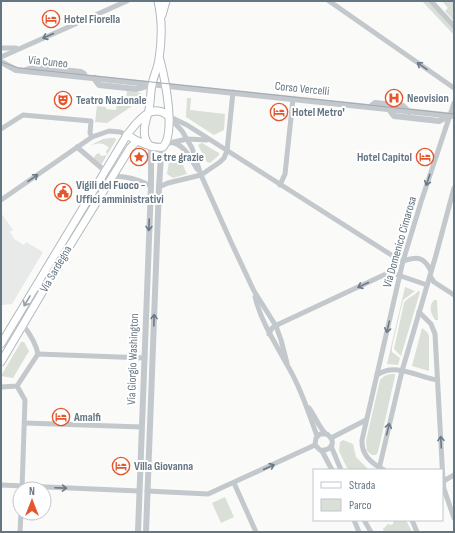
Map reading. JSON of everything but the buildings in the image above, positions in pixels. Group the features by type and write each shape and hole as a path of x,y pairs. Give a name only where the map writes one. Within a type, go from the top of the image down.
{"main road":[{"path":"150,145 145,137 145,129 146,119 149,112 152,84 159,58 161,17 158,1"},
{"path":"161,17 166,1"},
{"path":"126,135 136,142 150,145 155,148 167,144 169,130 166,86 159,58"},
{"path":"149,112 164,112 168,116"},
{"name":"Via Sardegna","path":"1,344 126,135 138,121 149,112"},
{"name":"Via Sardegna","path":"1,362 69,247 130,148 136,142"},
{"path":"16,320 23,325"}],"street":[{"path":"1,57 127,1"},
{"path":"329,1 454,88"},
{"path":"431,1 454,26"},
{"path":"1,48 21,48"},
{"name":"Via Cuneo","path":"1,62 16,70 166,86"},
{"name":"Corso Vercelli","path":"166,86 451,116"},
{"path":"159,187 168,183 201,175 224,158 227,151 233,92"},
{"path":"280,185 285,174 293,99"},
{"name":"Corso Vercelli","path":"370,107 375,103 403,106 409,112"},
{"name":"Via Domenico Cimarosa","path":"454,103 403,260 362,440 362,448 365,456 381,469 402,371 454,188"},
{"name":"Corso Vercelli","path":"389,109 394,116 439,121 451,116"},
{"path":"1,129 23,115 90,121 90,133 92,137"},
{"path":"168,116 177,124 192,148 201,175 254,291 276,326 286,363"},
{"path":"168,116 187,125 396,258 403,260 419,258 424,260 434,282 454,295"},
{"path":"1,200 92,137 109,131 120,132 126,135"},
{"path":"167,144 187,139 210,140"},
{"path":"167,144 178,144 185,150 201,175"},
{"name":"Via Giorgio Washington","path":"146,532 159,187 161,155 167,144"},
{"name":"Via Giorgio Washington","path":"138,532 151,186 150,145"},
{"path":"77,147 105,171"},
{"path":"112,177 120,176 151,186"},
{"path":"269,334 276,326 388,273 399,275 427,285"},
{"path":"254,291 269,334 286,363 306,404 317,436"},
{"path":"419,312 431,324 435,334 441,469"},
{"path":"17,386 38,354 36,346 23,325"},
{"path":"38,354 152,358"},
{"path":"377,374 387,370 402,371 437,380"},
{"path":"1,387 17,386"},
{"path":"17,386 24,400 25,423 22,481"},
{"path":"306,404 329,436 331,446 341,469"},
{"path":"331,469 322,451 315,445 314,441 317,436 322,433 329,436 366,420"},
{"path":"25,423 150,428"},
{"path":"52,488 208,494 315,445"},
{"path":"322,451 328,450 331,446"},
{"path":"443,481 454,475"},
{"path":"234,483 256,532"},
{"path":"1,485 12,486"},
{"path":"443,486 454,518"},
{"path":"20,532 21,521"},
{"path":"354,521 359,532"},
{"path":"412,521 417,532"},
{"path":"366,522 371,532"}],"shaded area":[{"path":"1,213 13,230 10,232 14,239 24,245 26,242 43,252 12,304 1,305"}],"green space":[{"path":"422,1 429,1 454,28 454,35"},
{"path":"442,1 454,1 454,21 445,11 448,8"},
{"path":"127,91 141,93 141,100 107,123 95,122 97,106 116,110 117,98 126,99"},
{"path":"187,98 191,98 190,110 225,114 224,130 214,135 186,117"},
{"path":"115,138 116,140 107,155 106,151 109,148 105,145 98,143 91,145 103,139"},
{"path":"202,143 219,153 219,155 210,163 207,162 198,145"},
{"path":"99,153 101,156 107,155 101,165 94,159 94,157"},
{"path":"178,154 187,174 173,178 167,174 170,155"},
{"path":"405,287 415,291 403,300 392,347 392,352 400,358 398,365 387,364"},
{"path":"418,291 420,292 401,356 394,349 404,303"},
{"path":"434,300 437,300 438,320 435,320 431,310 431,305"},
{"path":"422,328 429,336 429,371 412,366"},
{"path":"21,342 24,342 29,351 13,378 1,376"},
{"path":"395,374 395,376 378,452 376,455 372,455 367,451 366,441 380,380 384,376"},
{"path":"343,440 353,444 356,457 368,469 347,468 339,451 340,442"},
{"path":"225,497 234,517 221,523 212,503"},
{"path":"394,521 406,521 412,532 384,532 383,529 388,524 393,524"}],"tram line":[{"path":"1,62 19,68 454,114"}],"place":[{"name":"Hotel Fiorella","path":"51,19"},
{"name":"Neovision","path":"394,98"},
{"name":"Teatro Nazionale","path":"63,100"},
{"name":"Hotel Metro'","path":"279,112"},
{"name":"Le tre grazie","path":"139,157"},
{"name":"Hotel Capitol","path":"425,157"},
{"name":"Vigili del Fuoco - Uffici amministrativi","path":"63,192"},
{"name":"Amalfi","path":"61,417"},
{"name":"Villa Giovanna","path":"121,466"}]}
